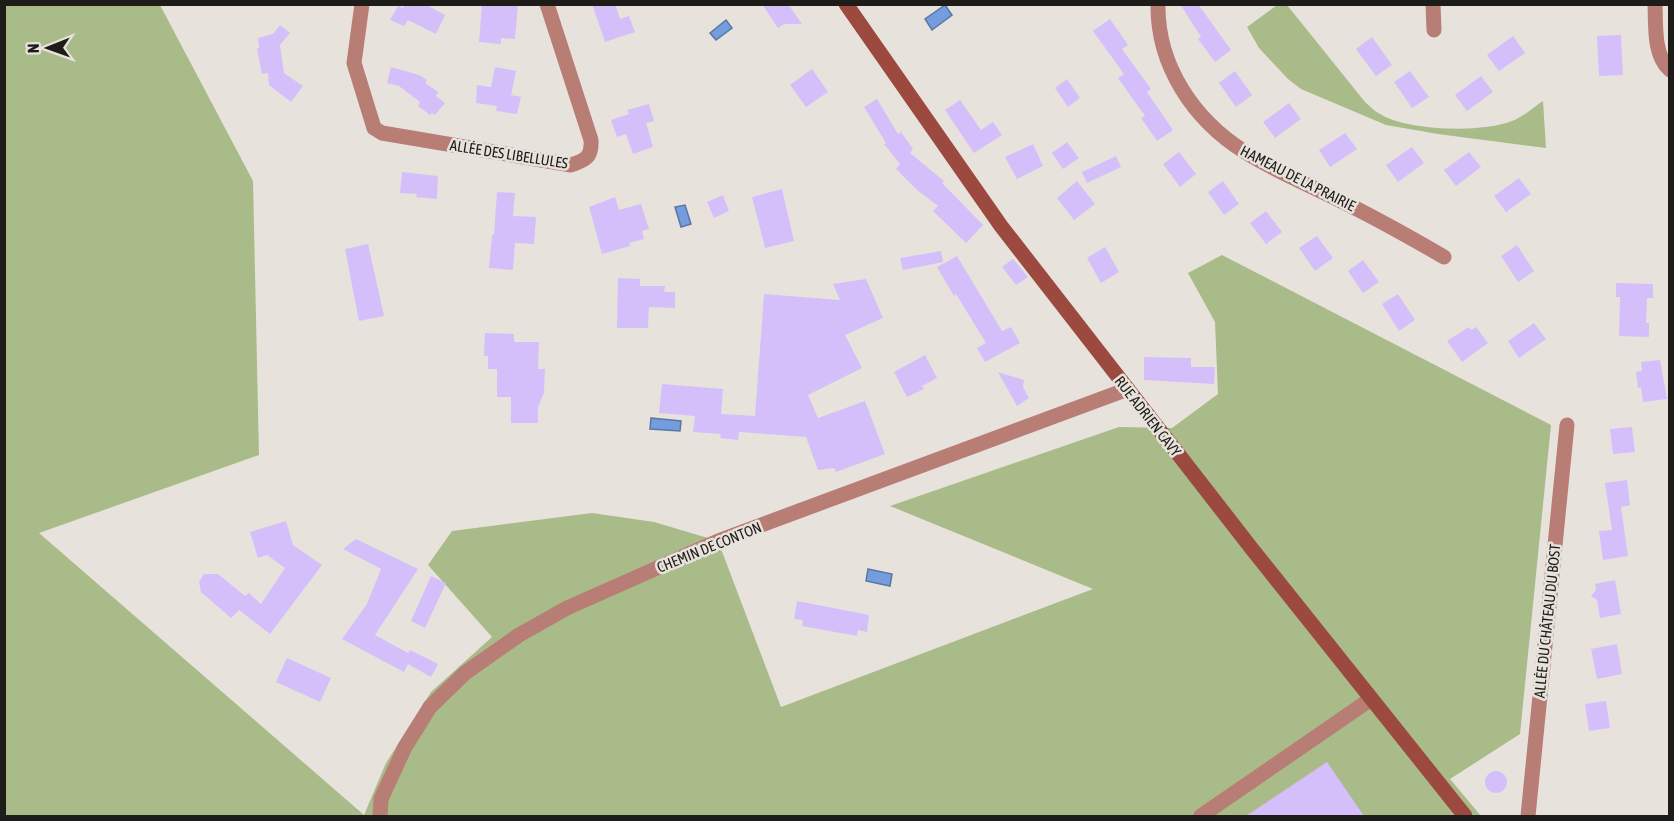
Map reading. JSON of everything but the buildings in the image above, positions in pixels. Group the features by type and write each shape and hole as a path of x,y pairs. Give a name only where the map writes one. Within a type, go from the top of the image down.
{"main road":[{"name":"RUE ADRIEN CAVY","path":"846,4 1002,226 1465,816"}],"street":[{"name":"ALLÉE DES LIBELLULES","path":"362,4 354,63 374,128 381,133 571,165 584,161 592,150 591,140 547,4"},
{"name":"HAMEAU DE LA PRAIRIE","path":"1158,4 1158,20 1169,64 1182,91 1197,111 1219,133 1245,153 1375,218 1444,257"},
{"path":"1433,4 1434,30"},
{"path":"1655,4 1658,48 1664,65 1670,70"},
{"name":"CHEMIN DE CONTON","path":"380,816 381,799 386,788 405,747 430,707 465,673 519,635 567,608 718,541 1128,389"},
{"name":"ALLÉE DU CHÂTEAU DU BOST","path":"1528,816 1567,425"},
{"path":"1201,816 1371,699"}],"green space":[{"path":"5,5 160,5 253,181 259,455 39,533 364,815 386,763 431,692 492,637 428,565 452,531 592,513 654,522 718,541 781,707 1093,589 890,506 1119,427 1172,428 1218,394 1215,322 1188,273 1222,255 1551,425 1520,734 1450,779 1481,816 5,816"},
{"path":"1277,5 1287,5 1365,102 1380,114 1408,124 1464,129 1499,125 1516,119 1543,101 1546,148 1386,125 1301,89 1288,79 1259,48 1247,27"}],"water":[{"path":"945,5 952,15 932,30 925,19"},
{"path":"726,20 732,28 716,40 710,33"},
{"path":"685,205 691,224 681,227 675,207"},
{"path":"651,418 681,421 680,431 650,429"},
{"path":"868,569 892,574 890,586 866,581"}]}
